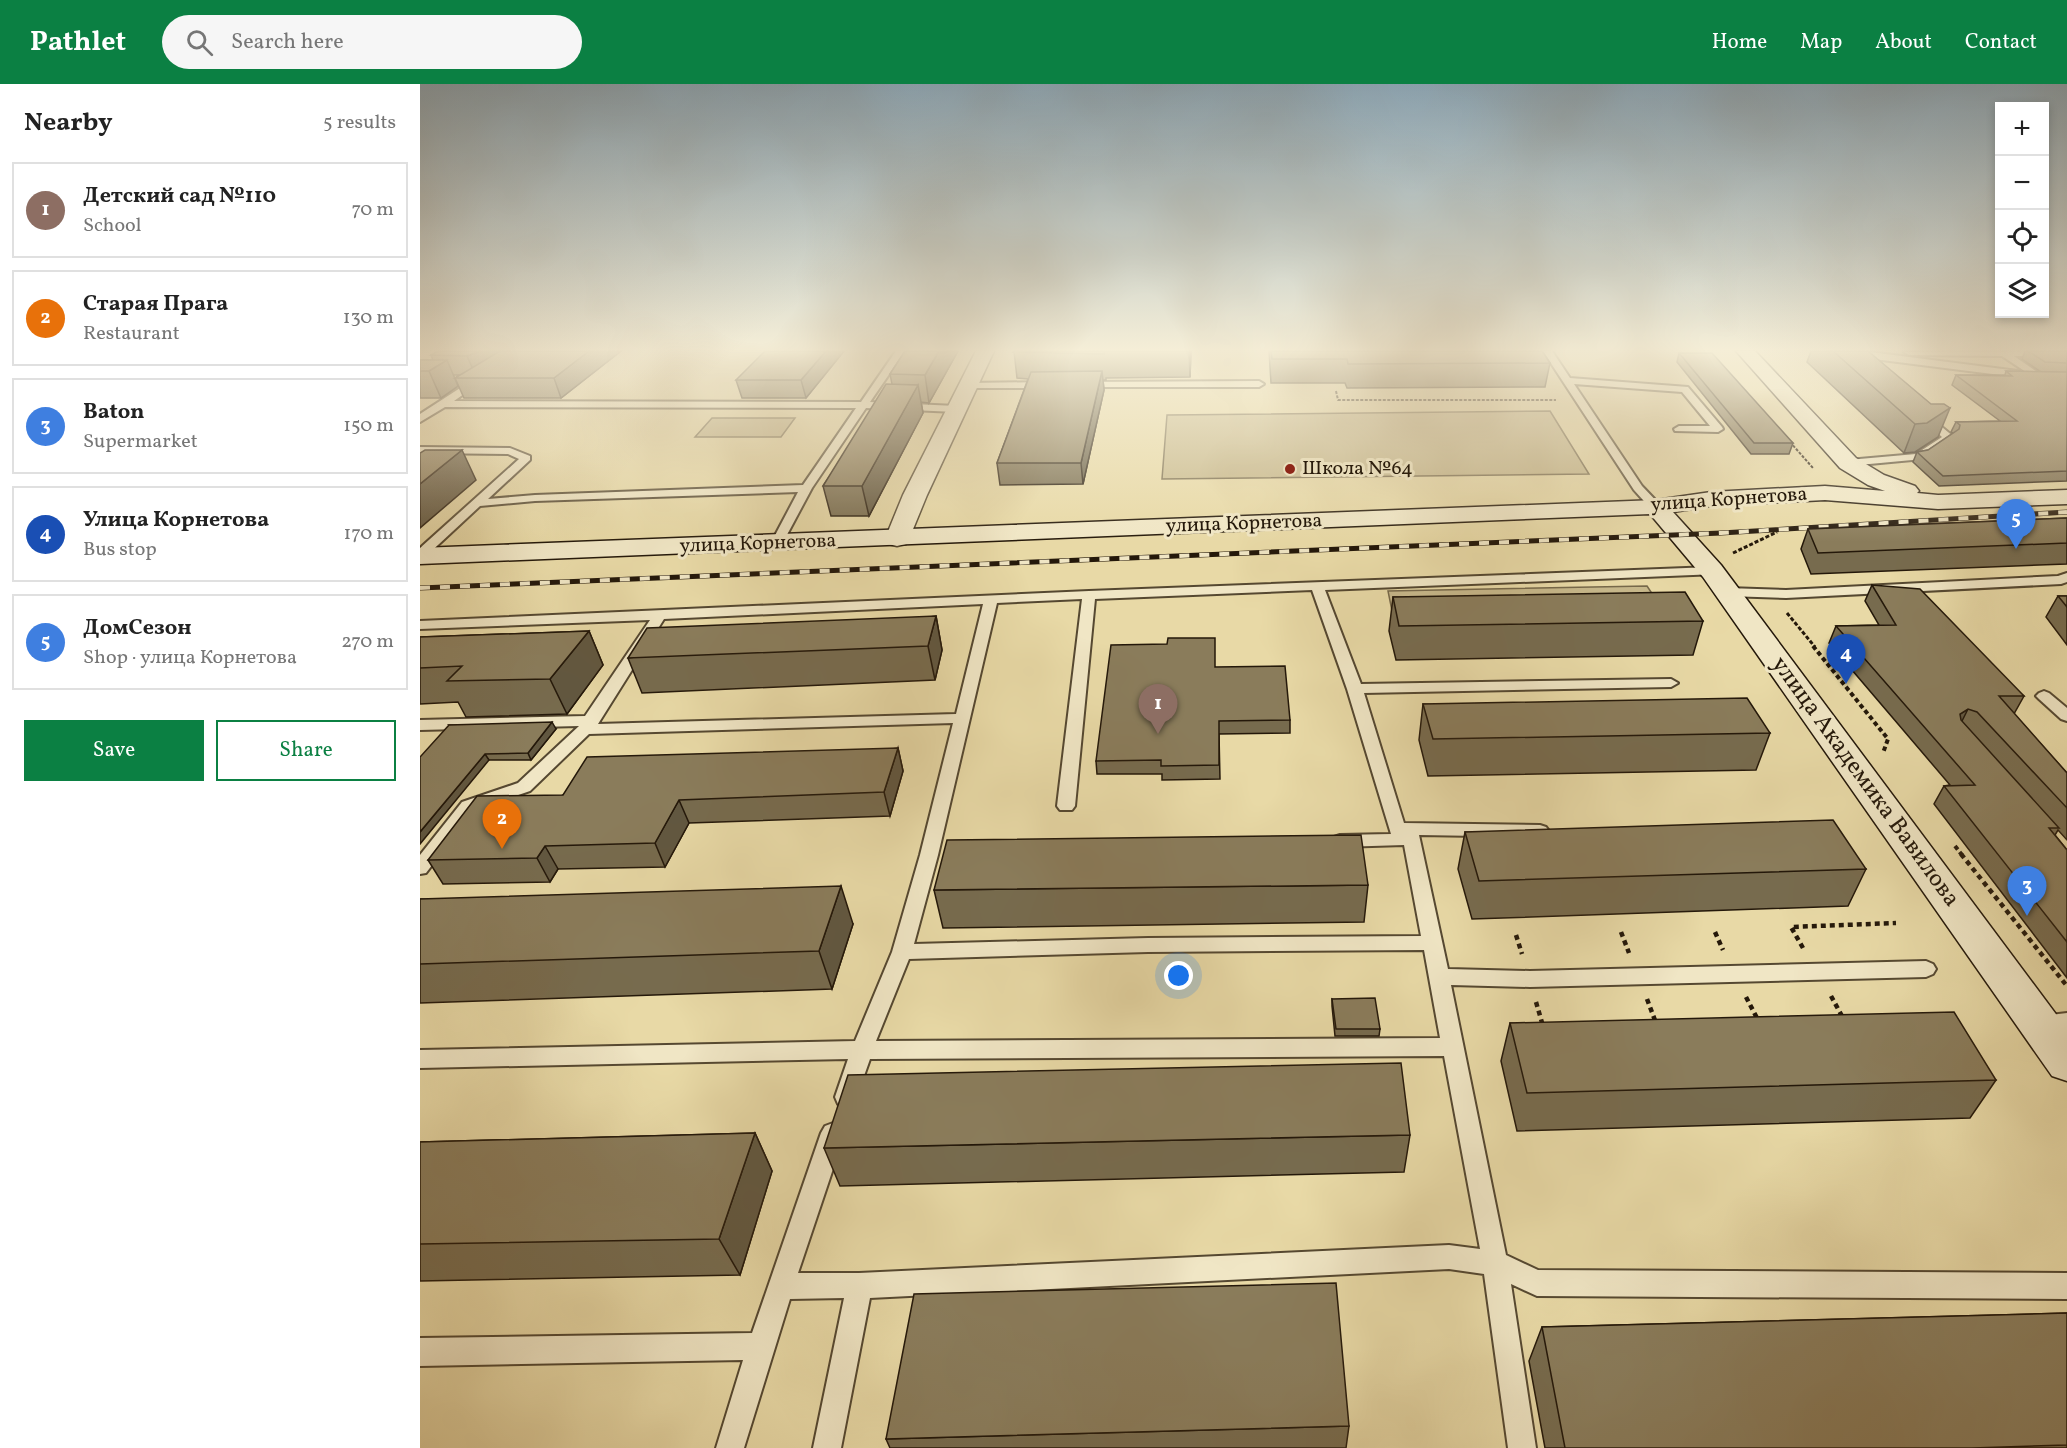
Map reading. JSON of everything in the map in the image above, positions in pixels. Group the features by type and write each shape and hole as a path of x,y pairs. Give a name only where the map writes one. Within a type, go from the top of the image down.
{"street":[{"path":"897,538 953,415"},
{"path":"1804,415 1848,463 1876,480 1938,502"},
{"path":"1825,493 1841,487 1848,478 1848,463"},
{"name":"улица Корнетова","path":"420,555 777,543 1656,507 1711,499 1825,493 1938,502 2067,497"},
{"name":"улица Академика Вавилова","path":"1656,507 1719,581 2053,1023 2067,1063"}],"lane":[{"path":"777,543 806,488 857,415"},
{"path":"1588,415 1638,488 1656,507"},
{"path":"1679,429 1718,429 1706,415"},
{"path":"1848,463 1919,457 1949,437 1922,415"},
{"path":"420,450 510,451 526,458 420,555"},
{"path":"478,503 536,498 806,488"},
{"path":"420,625 1317,586 1719,581 1771,593 2061,580 2067,577"},
{"path":"1317,586 1405,834 1433,943 1495,1263 1522,1448"},
{"path":"1066,806 1089,595"},
{"path":"730,1448 780,1287 862,1050 902,952 991,600"},
{"path":"420,868 468,806 524,787 589,725 660,615"},
{"path":"1355,689 1671,683"},
{"path":"2044,696 2067,717"},
{"path":"420,725 589,725 963,718"},
{"path":"1321,842 1405,834 1558,831"},
{"path":"902,952 1148,945 1433,943"},
{"path":"1440,976 1530,979 1926,969"},
{"path":"420,1059 862,1050 1452,1047"},
{"path":"780,1287 859,1286 1449,1257 1495,1263 1537,1283 2067,1286"},
{"path":"827,1448 859,1286"},
{"path":"420,1352 761,1346"}],"path":[{"path":"1786,437 1813,468"},
{"path":"1777,532 1732,554 1771,593 1888,739 1882,755"},
{"path":"1947,837 2067,986"},
{"path":"1791,927 1896,922"}],"shaded area":[{"path":"1167,415 1552,415 1589,474 1162,479"},
{"path":"712,418 795,418 781,437 695,437"},
{"path":"1647,586 1667,616 1394,621 1388,591"}],"building":[{"path":"867,415 902,415 862,486 823,486"},
{"path":"1015,415 1092,415 1081,463 997,463"},
{"path":"1730,415 1767,415 1793,443 1754,443"},
{"path":"1905,415 1940,415 1927,423 1915,424"},
{"path":"2009,415 2067,415 2067,471 1943,476 1917,452 1928,450 1959,429 1960,425 1956,422 2017,421"},
{"path":"425,450 462,450 420,484 420,453"},
{"path":"2067,518 2067,543 1818,553 1808,529"},
{"path":"1872,585 1920,589 2024,696 1999,696 2067,773 2067,808 1977,712 1968,709 1960,714 1961,720 2059,828 2049,828 2067,850 2067,942 1944,786 1975,785 1836,626 1896,625"},
{"path":"1685,592 1703,621 1399,626 1393,597"},
{"path":"2058,596 2067,596 2067,607"},
{"path":"936,616 928,646 628,658 647,628"},
{"path":"589,631 550,679 447,681 462,666 420,668 420,637"},
{"path":"1168,638 1215,638 1215,667 1285,666 1290,720 1219,721 1219,765 1161,766 1161,760 1096,761 1111,645 1167,644"},
{"path":"1747,698 1770,733 1433,739 1423,704"},
{"path":"552,722 528,753 485,754 420,832 420,757 449,725"},
{"path":"898,748 884,792 679,800 655,843 545,846 537,858 428,860 477,796 563,795 587,757"},
{"path":"1833,820 1866,869 1479,881 1465,832"},
{"path":"1361,835 1368,885 934,890 947,840"},
{"path":"841,886 819,951 420,964 420,899"},
{"path":"1375,998 1380,1029 1336,1029 1332,999"},
{"path":"1954,1012 1996,1080 1527,1093 1510,1023"},
{"path":"1401,1063 1410,1135 824,1148 848,1075"},
{"path":"755,1133 719,1239 420,1244 420,1142"},
{"path":"1336,1283 1349,1426 886,1439 914,1294"},
{"path":"2067,1313 2067,1445 1972,1448 1565,1448 1542,1327"}],"railway":[{"path":"420,588 1721,533 2067,512"}],"place":[{"name":"Школа №64","path":"1290,469"},
{"name":"ДомСезон","path":"2016,549"},
{"name":"Улица Корнетова","path":"1846,684"},
{"name":"Детский сад №110","path":"1158,734"},
{"name":"Старая Прага","path":"502,849"},
{"name":"Baton","path":"2027,916"}]}
